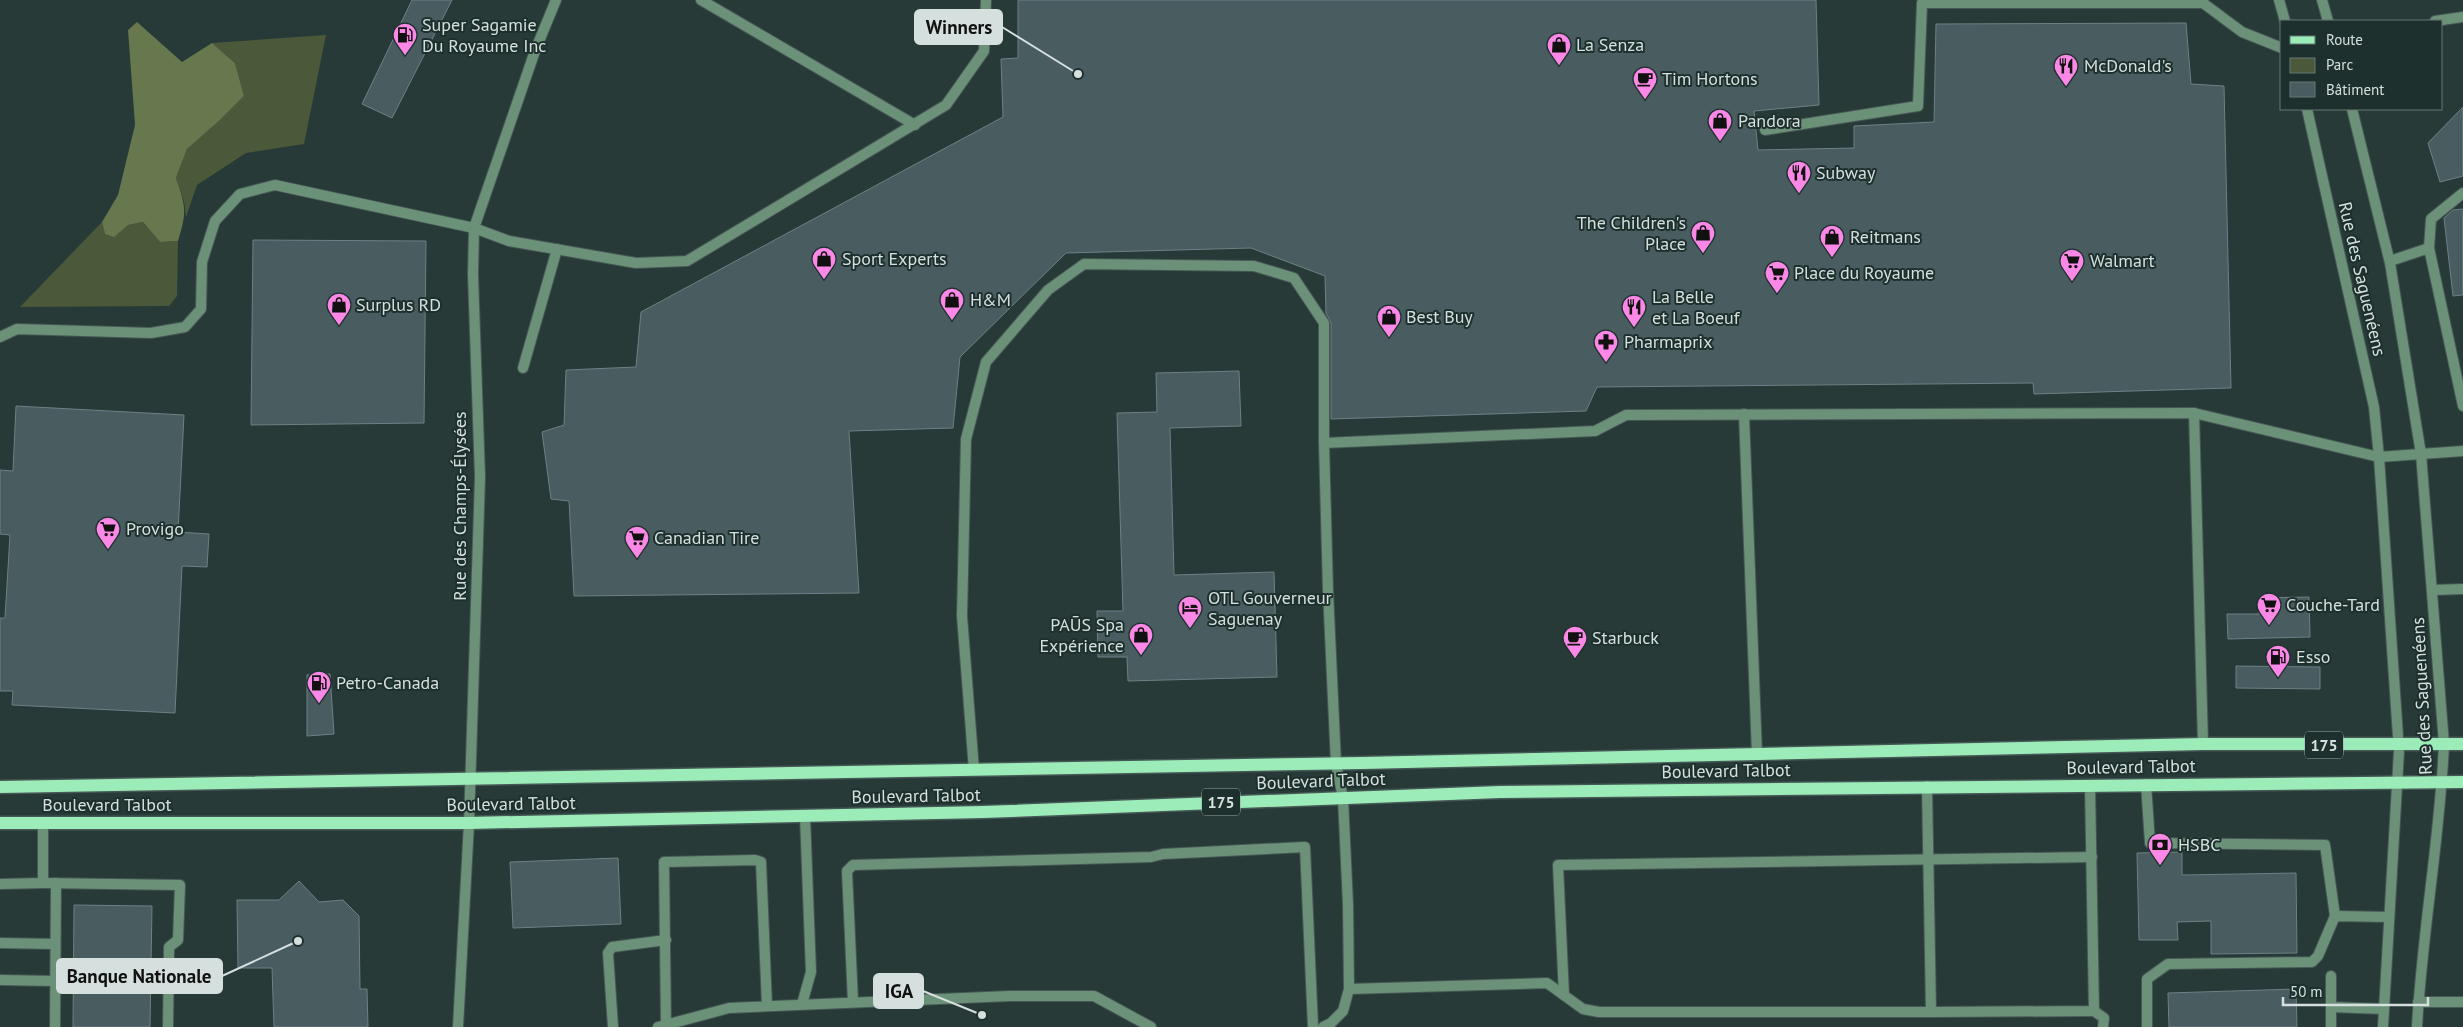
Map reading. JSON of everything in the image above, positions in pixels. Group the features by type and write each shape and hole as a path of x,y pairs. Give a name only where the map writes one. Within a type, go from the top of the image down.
{"main road":[{"name":"Boulevard Talbot","path":"3,785 1336,764 2203,744 2463,744"},
{"name":"Boulevard Talbot","path":"0,823 469,823 983,812 1500,792 1926,786 2463,782"}],"street":[{"name":"Rue des Champs-Élysées","path":"458,1027 469,823 480,477 473,275 474,228 535,51 556,0"},
{"path":"701,0 915,125"},
{"path":"0,337 18,329 151,333 185,327 201,309 202,262 215,221 240,194 275,185 474,228 509,241 636,262 687,261 946,105 984,51 986,0"},
{"path":"2279,0 2285,20"},
{"path":"2322,0 2328,20"},
{"path":"1765,130 1918,106 1922,3 2203,2 2242,32 2280,47"},
{"path":"2443,20 2463,18"},
{"name":"Rue des Saguenéens","path":"2307,110 2374,407 2380,457 2399,745 2383,1027"},
{"name":"Rue des Saguenéens","path":"2352,110 2390,261 2421,454 2444,744 2443,782 2416,1027"},
{"path":"2463,193 2431,219 2429,248 2463,406"},
{"path":"2390,261 2429,248"},
{"path":"523,368 557,249"},
{"path":"974,770 962,616 966,439 986,362 1048,290 1084,264 1254,266 1294,278 1324,323 1324,443 1336,764 1343,798 1349,989 1343,1011 1331,1023 1323,1027"},
{"path":"2194,413 2203,744"},
{"path":"1324,443 1596,431 1626,415 2194,413 2380,457 2463,450"},
{"path":"1744,414 1757,755"},
{"path":"2433,590 2463,589"},
{"path":"2146,784 2150,843 2325,846 2335,916 2318,956 2312,962 2168,964 2147,979 2147,1027"},
{"path":"2090,785 2094,1011"},
{"path":"1926,786 1931,1012"},
{"path":"802,1004 811,972 805,816"},
{"path":"43,823 43,883"},
{"path":"853,1002 847,871 853,865 1151,857 1163,854 1305,846 1313,1027"},
{"path":"1564,995 1558,865 2092,857"},
{"path":"766,1006 761,862 755,860 664,862 666,940 662,1026 728,1008 1010,996 1094,996 1151,1027"},
{"path":"0,884 180,885 178,940 169,947 168,1027"},
{"path":"55,1027 56,884"},
{"path":"2335,916 2389,917"},
{"path":"613,1027 608,952 612,947 666,940"},
{"path":"0,943 55,944"},
{"path":"2331,976 2331,1027"},
{"path":"0,980 55,981"},
{"path":"1349,989 1547,983 1583,1009 1599,1012 2094,1011 2104,1018 2104,1027"},
{"path":"2418,1002 2463,1002"},
{"path":"2331,1007 2384,1009"}],"green space":[{"path":"137,22 182,62 212,43 235,63 244,96 187,149 176,178 184,210 178,241 160,242 143,222 128,225 114,237 105,234 102,222 118,195 135,125 128,30"},
{"path":"326,35 304,144 246,153 197,185 186,217 184,201 176,178 187,149 244,96 235,63 212,43"},
{"path":"102,222 105,234 127,225 143,222 160,242 178,241 177,296 169,306 20,307"}],"building":[{"name":"Super Sagamie Du Royaume Inc","path":"412,0 452,0 392,118 362,104"},
{"name":"Place du Royaume","path":"1018,0 1816,0 1819,105 1754,111 1758,150 1854,148 1854,126 1934,122 1936,24 2186,23 2191,84 2224,86 2231,388 2034,394 2033,383 1597,387 1586,411 1331,419 1331,323 1326,313 1325,276 1251,248 1066,253 960,357 953,428 849,431 859,593 574,596 569,501 551,499 542,432 564,425 566,370 636,367 641,312 1003,117 1001,59 1018,58"},
{"path":"2463,107 2463,176 2440,182 2428,143"},
{"path":"2463,209 2463,295 2453,296 2444,218 2453,210"},
{"name":"Surplus RD","path":"253,240 426,241 424,423 251,425"},
{"path":"1239,371 1241,426 1170,428 1174,575 1274,572 1277,677 1128,681 1127,657 1098,657 1097,611 1123,611 1117,413 1157,412 1156,373"},
{"name":"Provigo","path":"16,406 184,415 178,532 209,534 207,567 182,566 175,713 12,705 13,691 0,691 0,618 5,618 10,535 0,534 0,470 13,471"},
{"name":"Couche-Tard","path":"2309,597 2310,637 2228,639 2227,614 2259,614 2259,598"},
{"name":"Esso","path":"2236,666 2320,667 2320,689 2236,688"},
{"name":"Petro-Canada","path":"330,674 334,734 307,736 307,675"},
{"path":"2182,852 2182,875 2296,873 2297,953 2211,954 2211,921 2177,922 2178,940 2139,940 2137,853"},
{"path":"618,858 621,924 513,928 510,862"},
{"path":"299,881 319,902 343,900 359,916 360,989 367,989 368,1027 274,1027 272,968 238,968 237,900 279,900"},
{"path":"74,905 152,906 150,1027 73,1027"},
{"path":"2296,989 2297,1027 2169,1027 2168,993"}],"place":[{"name":"Super Sagamie Du Royaume Inc","path":"405,56"},
{"name":"La Senza","path":"1559,66"},
{"name":"Winners","path":"1078,74"},
{"name":"McDonald's","path":"2066,87"},
{"name":"Tim Hortons","path":"1645,100"},
{"name":"Pandora","path":"1720,142"},
{"name":"Subway","path":"1799,194"},
{"name":"The Children's Place","path":"1703,254"},
{"name":"Reitmans","path":"1832,258"},
{"name":"Sport Experts","path":"824,280"},
{"name":"Walmart","path":"2072,282"},
{"name":"Place du Royaume","path":"1777,294"},
{"name":"H&M","path":"952,321"},
{"name":"Surplus RD","path":"339,326"},
{"name":"La Belle et La Boeuf","path":"1634,328"},
{"name":"Best Buy","path":"1389,338"},
{"name":"Pharmaprix","path":"1606,363"},
{"name":"Provigo","path":"108,550"},
{"name":"Canadian Tire","path":"637,559"},
{"name":"Couche-Tard","path":"2269,626"},
{"name":"OTL Gouverneur Saguenay","path":"1190,629"},
{"name":"PAŪS Spa Expérience","path":"1141,656"},
{"name":"Starbuck","path":"1575,659"},
{"name":"Esso","path":"2278,678"},
{"name":"Petro-Canada","path":"319,704"},
{"name":"HSBC","path":"2160,866"},
{"name":"Banque Nationale","path":"298,941"},
{"name":"IGA","path":"982,1015"}]}
